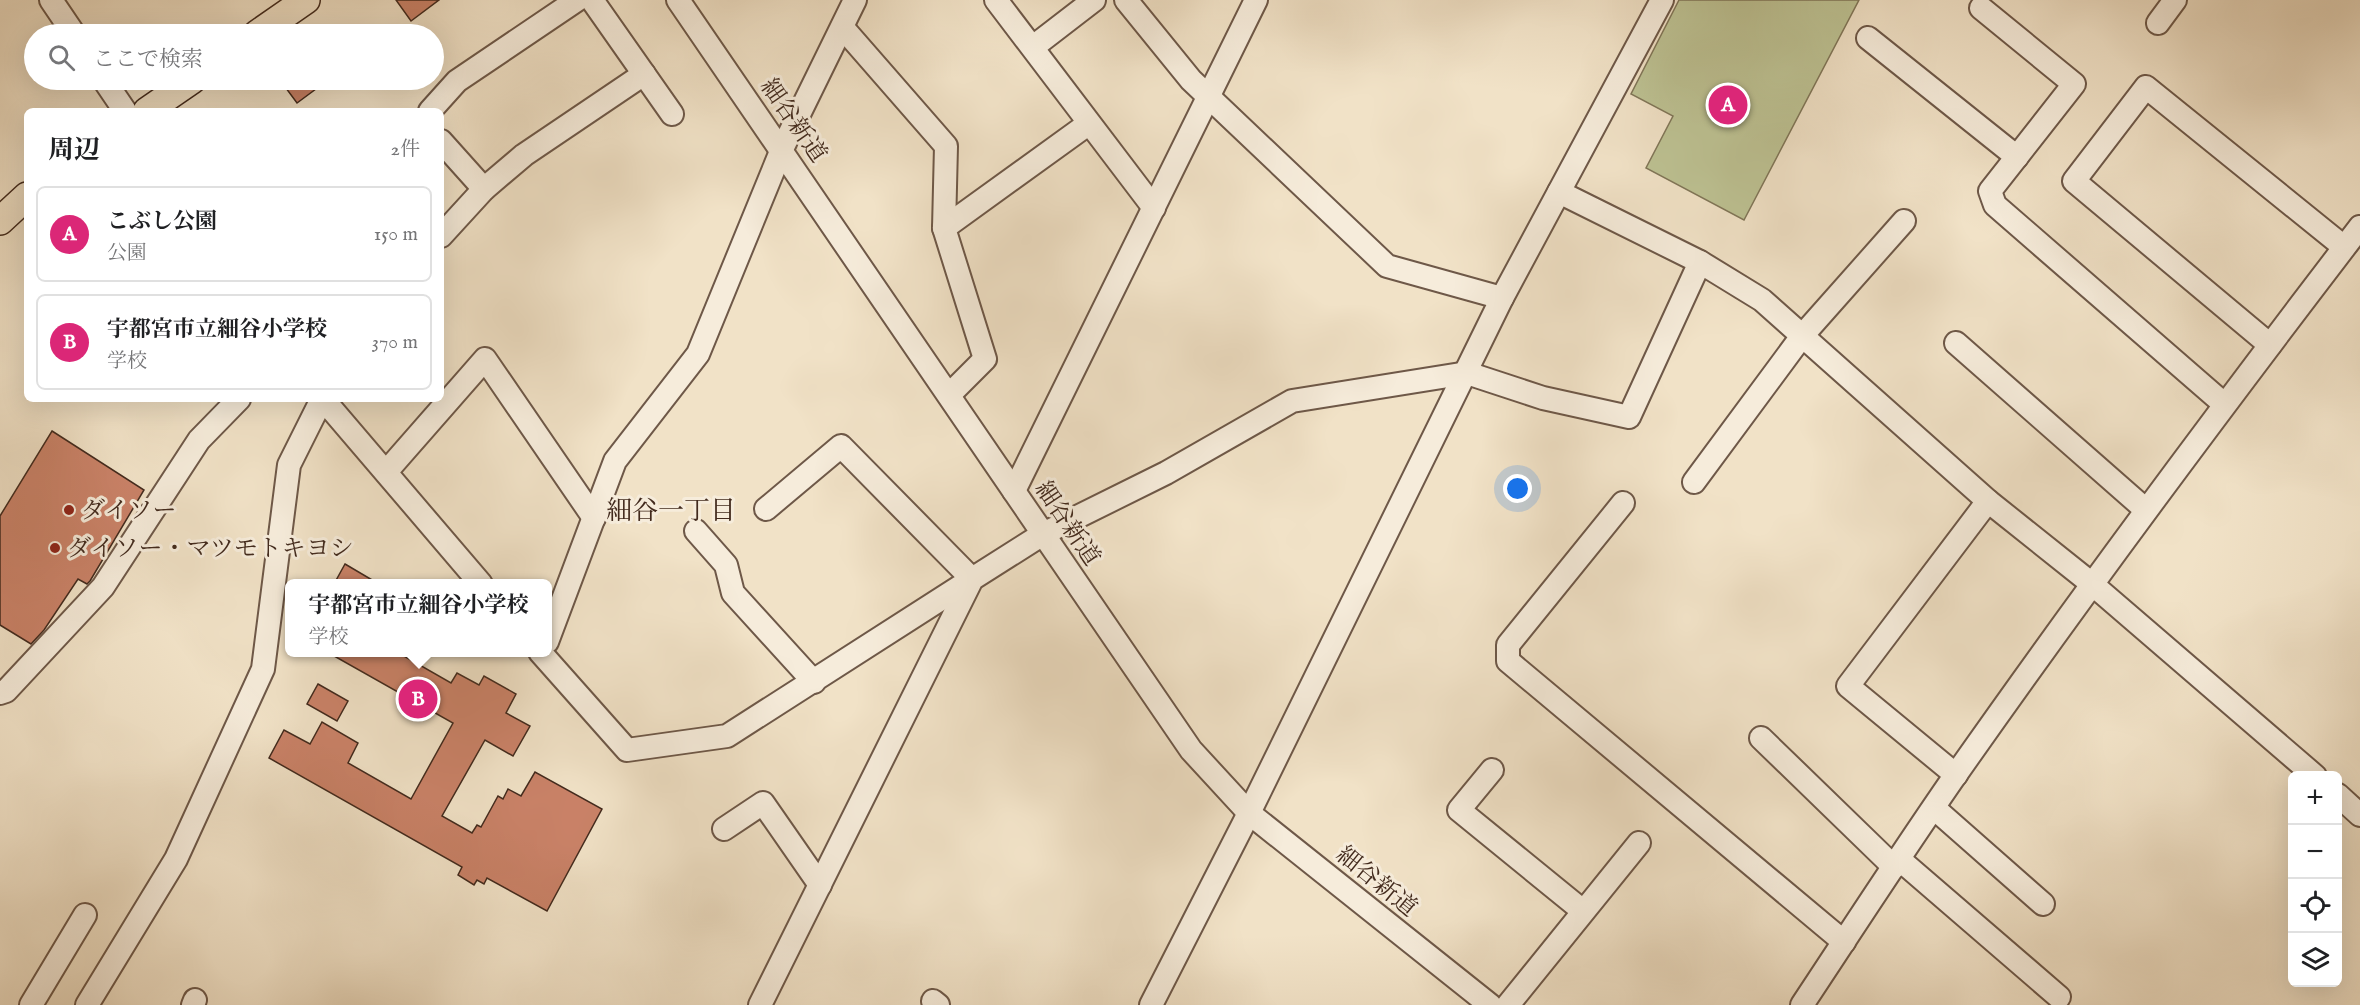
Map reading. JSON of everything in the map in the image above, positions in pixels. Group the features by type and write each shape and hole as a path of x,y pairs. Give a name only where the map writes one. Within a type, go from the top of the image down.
{"main road":[{"path":"271,24 306,0"},
{"path":"151,108 177,90"},
{"path":"0,221 24,199"}],"street":[{"path":"51,0 67,24"},
{"path":"433,108 457,81 577,0"},
{"path":"592,0 672,114"},
{"name":"細谷新道","path":"678,0 1191,750 1249,813 1490,1005"},
{"path":"552,628 615,461 698,354 782,149 855,0"},
{"path":"996,0 1154,208"},
{"path":"1033,47 1094,0"},
{"path":"1126,0 1191,80 1387,266 1502,298"},
{"path":"1014,491 1256,0"},
{"path":"1151,1005 1249,813 1502,298 1662,0"},
{"path":"2158,23 2175,0"},
{"path":"1981,8 2074,84 1990,191 1995,205 2224,404"},
{"path":"843,28 946,146 945,228 985,359 949,395"},
{"path":"1869,38 2017,157"},
{"path":"444,233 484,189 524,156 644,74"},
{"path":"1802,1005 1956,775 2092,584 2224,404 2354,241 2146,87 2074,181 2270,345"},
{"path":"111,90 123,108"},
{"path":"945,228 1088,124"},
{"path":"444,144 484,189"},
{"path":"1559,192 1700,262 1762,300 1988,501 2092,584 2309,771"},
{"path":"1694,482 1803,336 1904,221"},
{"path":"548,657 627,750 727,736 1043,534 1166,473 1292,400 1467,373 1543,398 1629,417 1700,262"},
{"path":"1956,343 2146,510"},
{"path":"386,472 486,359 594,518"},
{"path":"0,693 6,691 103,587 199,440 236,402"},
{"path":"87,1005 176,859 263,669 288,465 320,402"},
{"path":"325,402 477,579"},
{"path":"766,509 841,446 972,579"},
{"path":"1956,775 1848,686 1988,501"},
{"path":"1623,503 1508,645 1508,661 1844,942"},
{"path":"696,531 726,565 733,593 814,682"},
{"path":"760,1005 972,579"},
{"path":"1761,738 1897,863 2059,997"},
{"path":"1492,770 1459,810 1583,911"},
{"path":"2342,799 2360,814"},
{"path":"724,830 763,803 820,885"},
{"path":"1934,808 2043,904"},
{"path":"1508,1005 1639,843"},
{"path":"31,1005 84,915"}],"green space":[{"path":"1679,0 1859,0 1744,220 1646,168 1673,116 1631,94"}],"building":[{"path":"396,0 439,0 411,21"},
{"path":"287,90 315,90 297,103"},
{"name":"ダイソー・マツモトキヨシ","path":"52,431 144,490 90,581 87,584 78,579 44,630 31,644 0,625 0,516"},
{"path":"345,564 370,579 337,579"},
{"path":"336,657 406,657 451,683 457,673 479,685 484,676 516,694 506,713 530,726 513,756 485,740 442,816 472,833 477,825 481,827 498,796 503,799 508,789 521,796 535,772 602,809 547,911 487,878 484,884 477,880 474,885 458,875 462,867 269,758 284,730 310,744 322,722 358,743 348,763 411,799 453,723"},
{"path":"318,684 348,701 337,721 307,704"}],"place":[{"name":"こぶし公園","path":"1728,105"},
{"name":"ダイソー","path":"69,510"},
{"name":"ダイソー・マツモトキヨシ","path":"55,548"},
{"name":"宇都宮市立細谷小学校","path":"418,699"}],"district":[{"name":"細谷一丁目","path":"671,510"}]}
